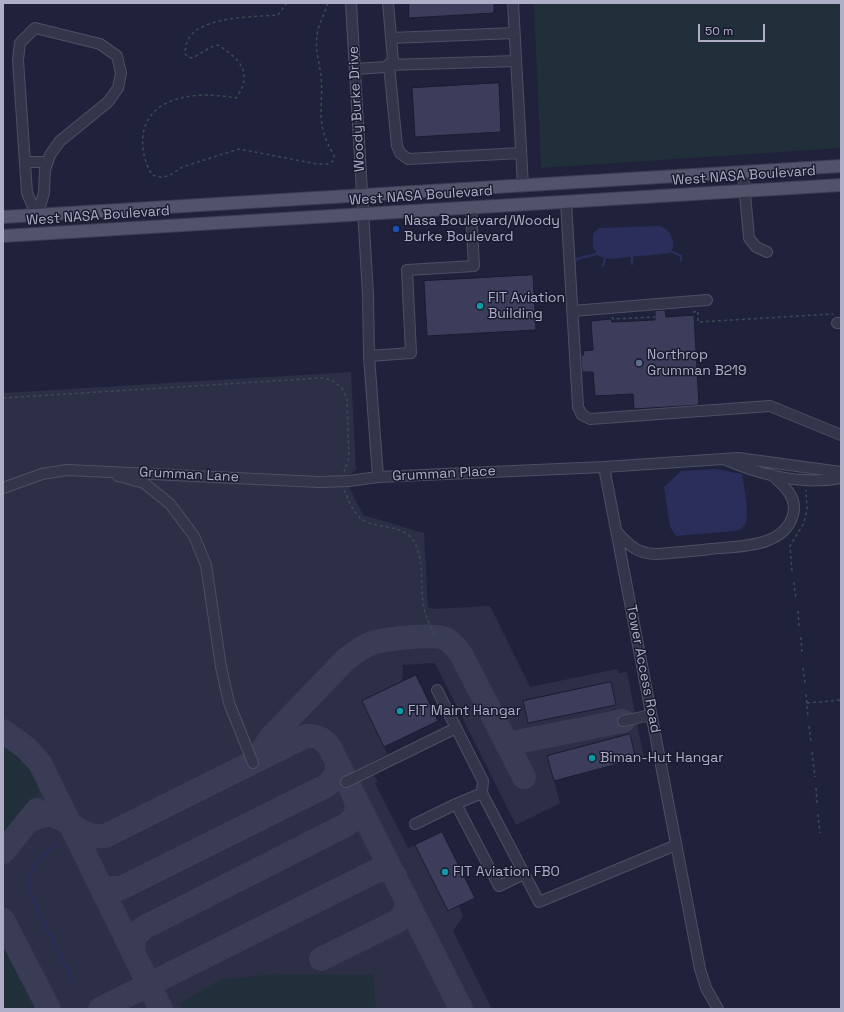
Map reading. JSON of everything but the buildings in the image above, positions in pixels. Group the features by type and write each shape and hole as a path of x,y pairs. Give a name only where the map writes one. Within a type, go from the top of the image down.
{"main road":[{"name":"West NASA Boulevard","path":"3,217 841,166"},
{"name":"West NASA Boulevard","path":"3,236 841,185"},
{"path":"37,216 37,234"}],"street":[{"name":"Woody Burke Drive","path":"351,3 363,214"},
{"path":"388,3 393,60 390,65 397,146 404,157 408,159 521,153"},
{"path":"513,3 523,186"},
{"path":"35,28 100,44 116,56 121,73 118,88 108,102 60,142 46,162 44,193 37,216 27,194 18,60 20,43 35,28"},
{"path":"391,38 514,33"},
{"path":"355,69 386,67 390,65 516,61"},
{"path":"25,162 46,162"},
{"path":"743,172 749,238 756,247 767,252"},
{"path":"566,202 578,407 585,417 590,419 770,406 841,435"},
{"path":"369,356 412,353 407,270 474,266 471,208"},
{"name":"Grumman Place","path":"363,214 368,295 369,356 378,477 604,467 738,458 841,472"},
{"path":"572,311 707,300"},
{"name":"Grumman Place","path":"725,460 744,468 772,475 820,481 841,478"},
{"name":"Tower Access Road","path":"604,467 700,969 706,988 718,1009"},
{"name":"Grumman Lane","path":"3,488 42,474 66,470 340,482 378,477"},
{"path":"98,471 144,483 170,504 194,536 206,565 221,667 228,703 253,763"},
{"path":"617,532 627,544 649,554 752,545 769,540 783,532 794,513 793,498 790,492 772,475"},
{"path":"437,690 483,781 482,792 539,902 676,845"},
{"path":"623,721 651,715"},
{"path":"346,782 456,728"},
{"path":"415,824 482,792"},
{"path":"456,804 499,886 524,874"}],"path":[{"path":"287,3 278,15 222,20 192,34 186,47 185,54 191,58 198,56 209,47 218,45 239,60 244,75 242,90 236,98 209,94 186,97 169,102 158,109 147,123 142,136 142,147 147,166 152,175 161,177 169,176 182,167 225,152 240,149 317,164 327,164 333,161 334,155 324,136 320,118 321,76 317,51 317,34 328,3"},
{"path":"691,312 698,311 698,322 838,320"},
{"path":"3,398 321,378 332,380 342,388 347,400 349,458 340,482 351,505 359,517 368,522 401,531 411,538 417,547 424,608 436,636"},
{"path":"792,571 790,546 804,523 807,509 807,480"},
{"path":"794,582 796,600"},
{"path":"798,611 800,627"},
{"path":"800,637 802,655"},
{"path":"803,668 805,683"},
{"path":"806,694 808,716"},
{"path":"807,703 841,700"},
{"path":"810,726 811,742"},
{"path":"812,752 815,777"},
{"path":"816,788 818,803"},
{"path":"818,814 820,833"}],"shaded area":[{"path":"534,3 841,3 841,148 541,168"},
{"path":"351,372 356,470 349,475 350,489 363,515 424,533 428,607 435,609 490,606 530,687 617,669 619,673 627,672 644,758 554,781 560,803 516,825 436,665 433,663 403,665 402,681 416,675 438,721 384,747 387,754 368,764 378,782 375,783 408,848 442,832 475,898 459,906 463,916 453,931 492,1009 3,1009 3,393"},
{"path":"3,742 29,764 38,779 39,787 38,795 32,806 3,838"},
{"path":"3,938 38,1009 3,1009"},
{"path":"274,974 373,975 376,1009 182,1009 180,1003 220,980"}],"water":[{"path":"663,227 671,236 673,241 673,249 671,253 609,259 598,256 593,247 593,234 599,228"},
{"path":"716,469 742,474 747,512 747,518 744,526 734,531 676,536 670,527 664,487 681,471"}],"waterway":[{"path":"673,252 681,256 681,260"},
{"path":"575,267 575,261 577,259 596,254"},
{"path":"632,257 632,264"},
{"path":"603,266 605,258"},
{"path":"56,843 33,867 29,885 34,903 75,985"}],"taxiway":[{"path":"256,760 271,737 345,660 361,648 378,641 398,638 440,637 448,640 461,654 524,777"},
{"path":"507,744 623,721"},
{"path":"3,731 26,748 40,763 161,1009"},
{"path":"26,823 39,817 49,815 58,817 83,832 93,836 105,836 306,736 319,738 329,746 461,1009"},
{"path":"99,883 106,888 121,888 326,786 335,776 337,762"},
{"path":"133,952 134,938 143,928 346,825 355,815 357,809 356,802"},
{"path":"3,852 37,810"},
{"path":"100,1009 378,870 389,871 395,876"},
{"path":"321,959 396,922 405,912 406,898"},
{"path":"3,920 49,1009"}],"place":[{"name":"Nasa Boulevard/Woody Burke Boulevard","path":"396,229"},
{"name":"FIT Aviation Building","path":"480,306"},
{"name":"Northrop Grumman B219","path":"639,363"},
{"name":"FIT Maint Hangar","path":"400,711"},
{"name":"Biman-Hut Hangar","path":"592,758"},
{"name":"FIT Aviation FBO","path":"445,872"}]}
